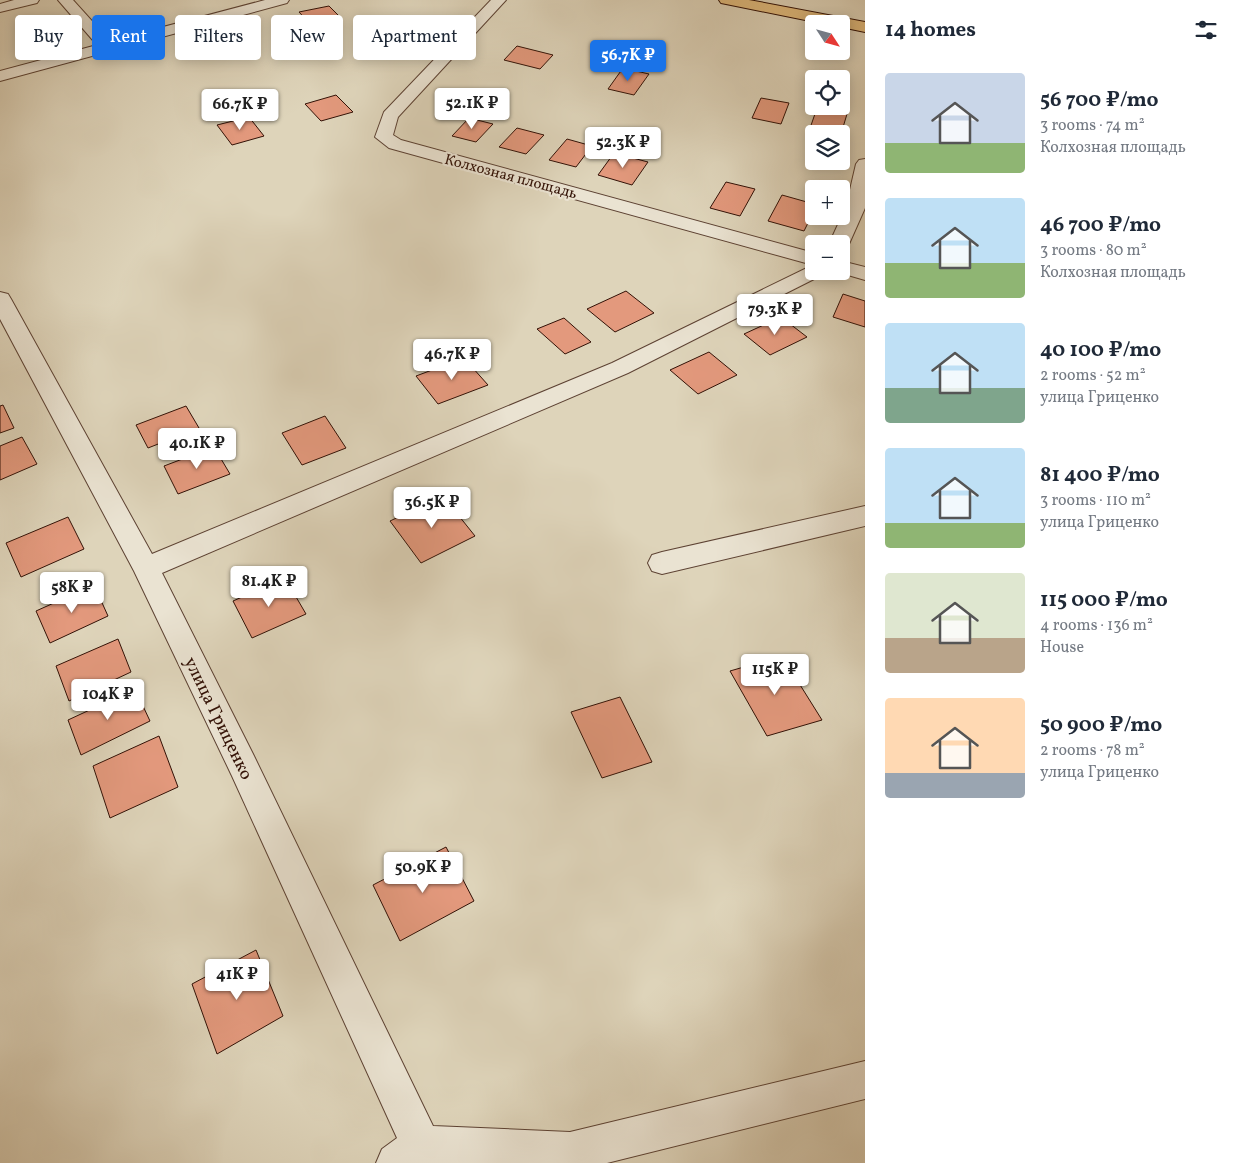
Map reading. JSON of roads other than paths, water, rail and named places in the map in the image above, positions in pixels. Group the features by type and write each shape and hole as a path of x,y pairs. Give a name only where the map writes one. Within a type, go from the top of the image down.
{"main road":[{"path":"726,0 865,27"}],"street":[{"path":"0,8 32,0"},
{"path":"65,0 92,30"},
{"name":"Колхозная площадь","path":"499,0 390,116 384,137 395,144 805,257"},
{"path":"165,30 276,1"},
{"path":"0,76 92,50"},
{"path":"843,235 856,207 865,164"},
{"path":"850,270 865,274"},
{"path":"146,568 620,368 805,276"},
{"name":"улица Гриценко","path":"0,299 146,568 243,766 409,1154"},
{"path":"662,563 865,516"},
{"path":"409,1154 570,1152 865,1080"}]}
